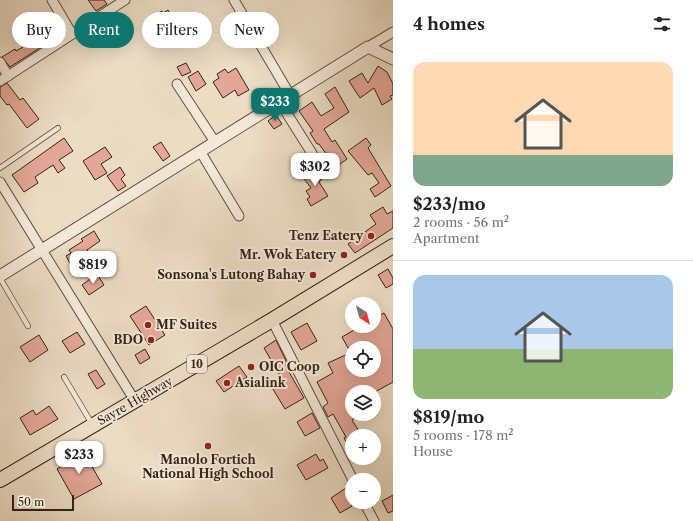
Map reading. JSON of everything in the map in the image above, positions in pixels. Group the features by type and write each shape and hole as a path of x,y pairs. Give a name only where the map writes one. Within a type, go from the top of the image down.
{"highway":[{"name":"Sayre Highway","path":"0,480 272,320 393,246"}],"street":[{"path":"52,0 72,34"},
{"path":"0,81 125,0"},
{"path":"234,0 290,95"},
{"path":"0,277 280,101 393,32"},
{"path":"368,47 393,59"},
{"path":"0,62 8,76"},
{"path":"178,84 215,142"},
{"path":"280,101 314,155"},
{"path":"200,151 239,216"},
{"path":"0,182 43,249 135,401"},
{"path":"272,320 349,473"},
{"path":"368,509 374,521"}],"lane":[{"path":"0,168 58,128"},
{"path":"0,277 28,326"},
{"path":"64,377 93,426"}],"building":[{"path":"88,0 104,0 107,4 96,11"},
{"path":"21,48 40,48 10,67 2,57 15,49 16,51"},
{"path":"186,63 191,72 182,76 177,67"},
{"path":"378,66 387,72 393,84 393,95 390,96 392,99 382,105 374,88 360,98 349,81 362,73 368,83"},
{"path":"236,68 249,90 238,96 235,90 223,98 213,82 219,78 217,74 225,69 228,73"},
{"path":"198,71 206,84 196,91 188,77"},
{"path":"7,83 20,100 23,98 39,119 27,128 9,104 7,105 0,96 0,87"},
{"path":"335,87 349,112 324,129 332,142 335,140 347,159 336,167 319,144 317,144 310,133 313,131 299,111 312,102 321,116 334,108 325,94"},
{"path":"276,115 282,124 274,129 268,121"},
{"path":"64,138 73,151 59,160 65,168 58,173 53,165 35,177 38,183 24,192 12,175"},
{"path":"366,138 371,145 368,148 391,186 375,197 370,189 379,183 372,173 368,175 348,151"},
{"path":"161,142 170,156 163,161 153,147"},
{"path":"105,147 112,157 101,164 107,173 95,180 83,161"},
{"path":"120,167 125,175 121,179 126,186 118,191 107,176"},
{"path":"314,168 322,179 319,182 328,196 311,206 307,199 310,197 306,191 311,188 302,176"},
{"path":"383,207 387,214 393,211 393,228 355,253 348,244 376,224 370,215"},
{"path":"94,231 100,241 87,250 93,259 80,267 77,262 71,265 66,256 71,253 69,250 83,241 81,239"},
{"path":"388,269 393,278 393,284 386,288 378,275"},
{"path":"97,274 104,285 89,295 82,285"},
{"name":"MF Suites","path":"146,306 165,335 149,345 130,316"},
{"path":"384,313 393,329 393,382 381,389 381,385 345,385 345,421 353,421 358,429 345,429 345,435 333,414 328,417 323,407 328,403 317,382 333,373 328,363 345,355 345,377 381,377 381,341 345,341 345,342 342,337 349,333 381,333 381,314"},
{"path":"307,323 317,341 301,350 291,332"},
{"path":"77,332 85,344 70,353 62,341"},
{"path":"39,335 48,350 30,362 20,347"},
{"path":"276,340 287,363 285,365 304,398 285,409 271,386 282,379 264,348"},
{"path":"145,349 150,358 140,364 135,355"},
{"path":"239,366 247,377 224,392 216,381"},
{"path":"96,370 105,384 97,389 88,374"},
{"path":"49,406 58,419 30,435 20,418 33,410 36,415"},
{"path":"312,413 320,428 305,436 297,422"},
{"path":"82,449 102,484 74,499 57,469 70,461 68,457"},
{"path":"316,454 320,461 323,459 328,468 306,480 297,465"},
{"path":"345,489 345,509 347,509 340,513 331,498"},
{"path":"393,495 393,511 388,513 382,501"}],"place":[{"name":"Tenz Eatery","path":"371,236"},
{"name":"Mr. Wok Eatery","path":"344,255"},
{"name":"Sonsona's Lutong Bahay","path":"313,275"},
{"name":"MF Suites","path":"148,325"},
{"name":"BDO","path":"151,340"},
{"name":"OIC Coop","path":"251,367"},
{"name":"Asialink","path":"227,383"},
{"name":"Manolo Fortich National High School","path":"208,446"}]}
